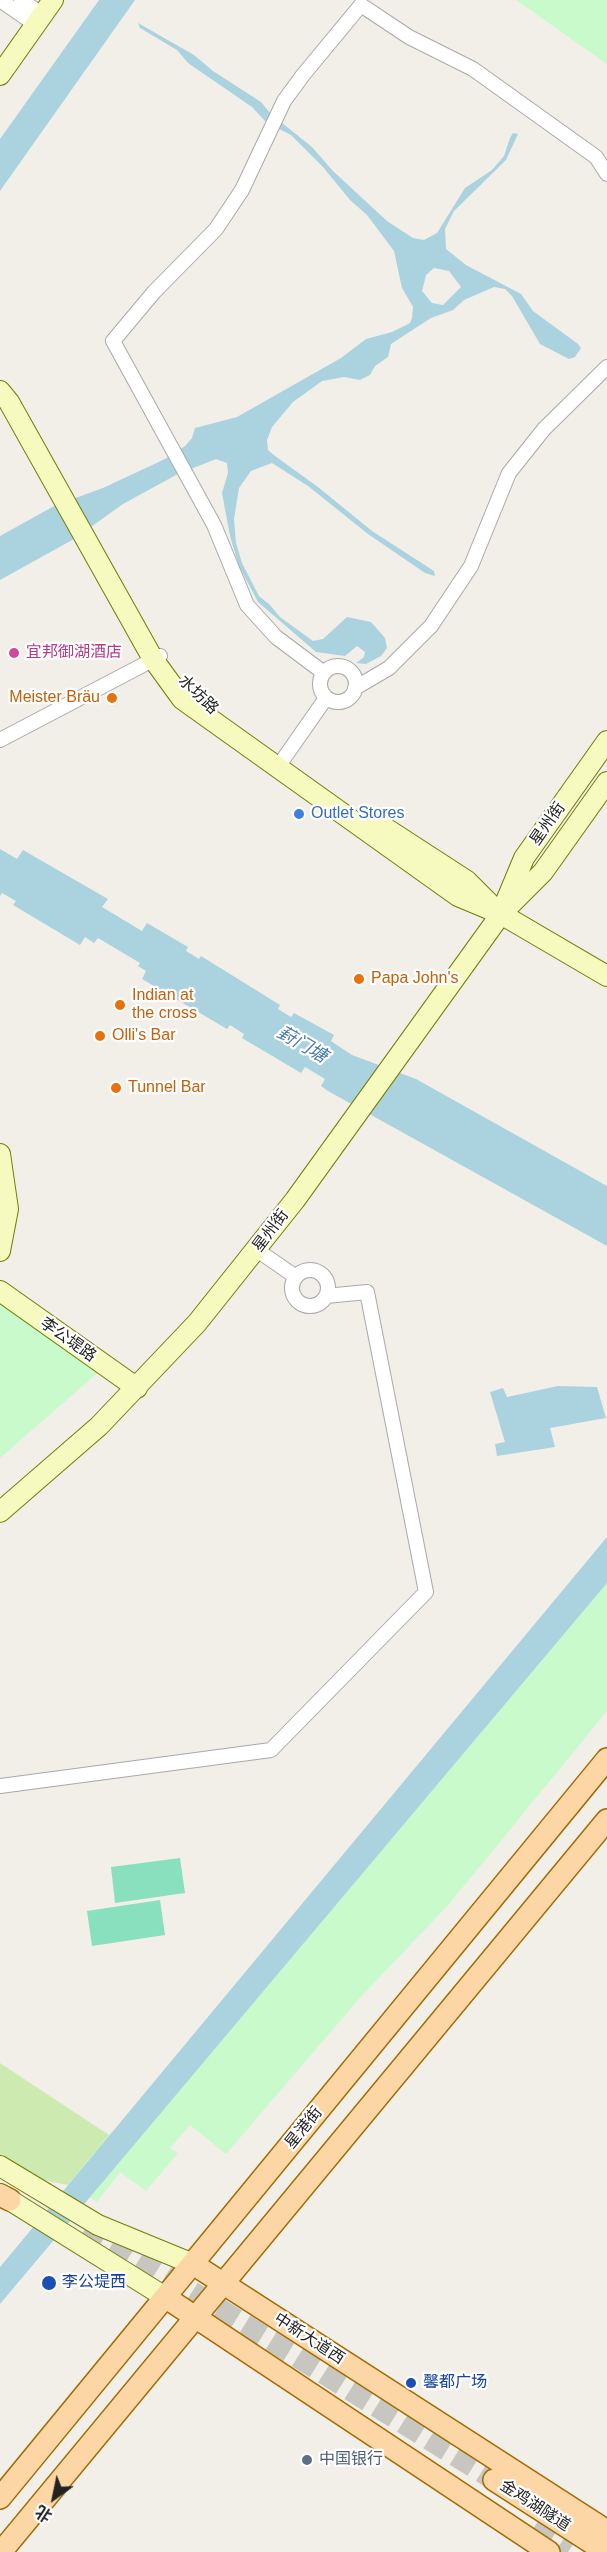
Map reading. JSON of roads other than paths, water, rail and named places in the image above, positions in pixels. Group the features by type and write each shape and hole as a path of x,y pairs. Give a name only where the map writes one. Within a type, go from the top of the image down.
{"main road":[{"name":"星港街","path":"0,2498 607,1759"},
{"path":"1,2552 607,1820"},
{"name":"中新大道西","path":"193,2264 607,2530"},
{"path":"165,2297 549,2552"},
{"name":"金鸡湖隧道","path":"494,2480 606,2552"}],"street":[{"path":"0,0 44,13"},
{"path":"21,0 44,13"},
{"path":"324,673 276,638 252,612 243,598 214,525 113,341 154,292 216,229 242,190 280,109 303,75 361,5 410,37 473,69 596,157 607,174"},
{"path":"0,75 44,13"},
{"path":"355,688 389,668 407,653 441,614 478,553 509,473 544,429 607,367"},
{"name":"水坊路","path":"0,380 34,424 65,492 182,699 458,896 501,914 607,976"},
{"name":"水坊路","path":"0,391 65,492"},
{"path":"0,740 157,657"},
{"name":"水坊路","path":"157,657 206,706 282,761 467,881 501,914"},
{"path":"334,667 346,668 354,677 355,688 351,696 344,701 335,702 326,698 320,686 324,673 334,667"},
{"path":"282,761 326,698"},
{"name":"星州街","path":"501,914 524,858 607,741"},
{"name":"星州街","path":"0,1512 54,1468 137,1388 197,1323 256,1250 501,914 543,872 607,782"},
{"path":"0,1154 8,1209 0,1251"},
{"path":"256,1250 296,1277"},
{"path":"306,1271 317,1272 326,1279 326,1296 318,1305 300,1303 293,1294 296,1277 306,1271"},
{"name":"李公堤路","path":"0,1291 137,1388"},
{"path":"0,1786 271,1750 426,1592 367,1292 326,1296"},
{"name":"中新大道西","path":"0,2166 98,2225 193,2264"},
{"path":"3,2197 165,2297"}],"water":[{"path":"99,0 135,0 0,191 0,139"},
{"path":"138,23 194,55 213,71 261,102 271,114 312,147 333,171 387,221 413,238 424,240 437,233 465,188 492,170 504,156 513,133 518,134 506,160 454,211 445,229 446,249 466,265 521,294 533,311 578,344 581,348 575,357 569,359 540,344 512,296 505,289 494,287 464,300 453,310 431,318 391,344 388,357 375,366 370,375 360,380 344,377 322,381 293,402 272,427 267,440 268,450 275,456 372,531 434,571 435,576 425,573 368,534 308,486 272,463 251,471 239,488 234,519 236,543 242,563 259,596 280,617 313,641 323,639 347,617 371,622 385,638 387,648 381,656 366,664 356,663 364,657 365,652 357,646 345,656 316,652 258,602 239,566 230,536 222,493 228,473 227,463 216,459 176,475 123,504 74,539 0,580 0,536 56,505 103,488 165,459 185,446 192,438 195,428 237,417 341,358 366,339 392,332 410,323 412,318 413,307 402,288 394,251 367,215 350,200 323,167 291,135 267,123 252,107 188,63 177,50 140,28","holes":["434,268 449,271 461,287 443,305 432,303 422,291 426,275"]},
{"name":"葑门塘","path":"0,849 17,859 23,850 108,899 102,907 142,931 147,923 188,947 186,951 199,959 201,956 280,1005 278,1009 291,1017 294,1013 334,1035 331,1041 352,1055 416,1079 607,1186 607,1246 328,1091 321,1086 325,1079 305,1067 301,1073 242,1038 244,1034 230,1025 227,1029 142,979 146,971 138,966 140,963 98,938 94,943 85,937 80,945 13,905 16,901 2,893 0,896"},
{"path":"558,1386 597,1387 606,1418 550,1428 555,1447 497,1456 495,1444 505,1442 490,1392 503,1388 507,1397"},
{"path":"607,1537 607,1583 0,2304 0,2267"}],"tunnel":[{"path":"87,2226 494,2480"},
{"path":"533,2529 568,2552"}],"place":[{"name":"宜邦御湖酒店","path":"14,653"},
{"name":"Meister Bräu","path":"112,698"},
{"name":"Outlet Stores","path":"299,814"},
{"name":"Papa John's","path":"359,979"},
{"name":"Indian at the cross","path":"120,1005"},
{"name":"Olli's Bar","path":"100,1036"},
{"name":"Tunnel Bar","path":"116,1088"},
{"name":"李公堤西","path":"49,2283"},
{"name":"馨都广场","path":"411,2383"},
{"name":"中国银行","path":"307,2460"}]}
